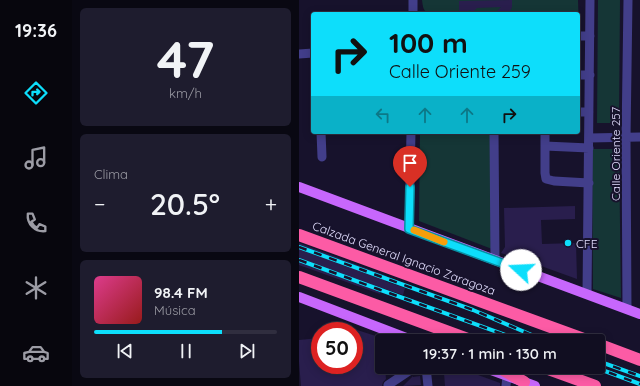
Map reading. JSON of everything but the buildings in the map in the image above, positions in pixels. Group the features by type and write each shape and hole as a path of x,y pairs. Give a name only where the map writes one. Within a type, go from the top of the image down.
{"highway":[{"name":"Calzada General Ignacio Zaragoza","path":"299,235 570,334"},
{"path":"299,277 454,334"},
{"path":"434,327 443,334"},
{"path":"605,347 640,360"},
{"path":"510,374 528,384"},
{"path":"562,374 595,386"}],"main road":[{"path":"299,187 640,314"},
{"path":"299,297 396,334"},
{"path":"495,374 507,381 528,384"}],"street":[{"path":"413,0 413,12"},
{"path":"587,294 591,0"},
{"name":"Calle Oriente 257","path":"627,309 626,138 628,0"},
{"path":"580,36 590,36"},
{"path":"299,54 311,53"},
{"path":"580,75 590,75"},
{"path":"580,112 589,112"},
{"path":"321,134 322,158"},
{"path":"409,229 411,134"},
{"path":"494,134 495,260"},
{"path":"545,134 546,179 554,181 589,183"},
{"path":"589,138 640,138"},
{"path":"545,146 589,148"},
{"path":"388,385 404,374"},
{"path":"427,374 428,386"}],"green space":[{"path":"422,0 578,0 578,12 426,12 423,7"},
{"path":"598,0 620,0 619,123 597,123"},
{"path":"420,134 491,134 492,249 419,221"},
{"path":"592,149 619,149 621,298 593,289"}],"railway":[{"path":"299,247 473,310 530,334"},
{"path":"299,260 503,334"},
{"path":"605,364 640,376"},
{"path":"605,371 640,384"}],"slow traffic":[{"path":"414,230 444,242"}],"place":[{"name":"CFE","path":"568,243"}],"route":[{"path":"410,187 409,229 521,270"}]}
